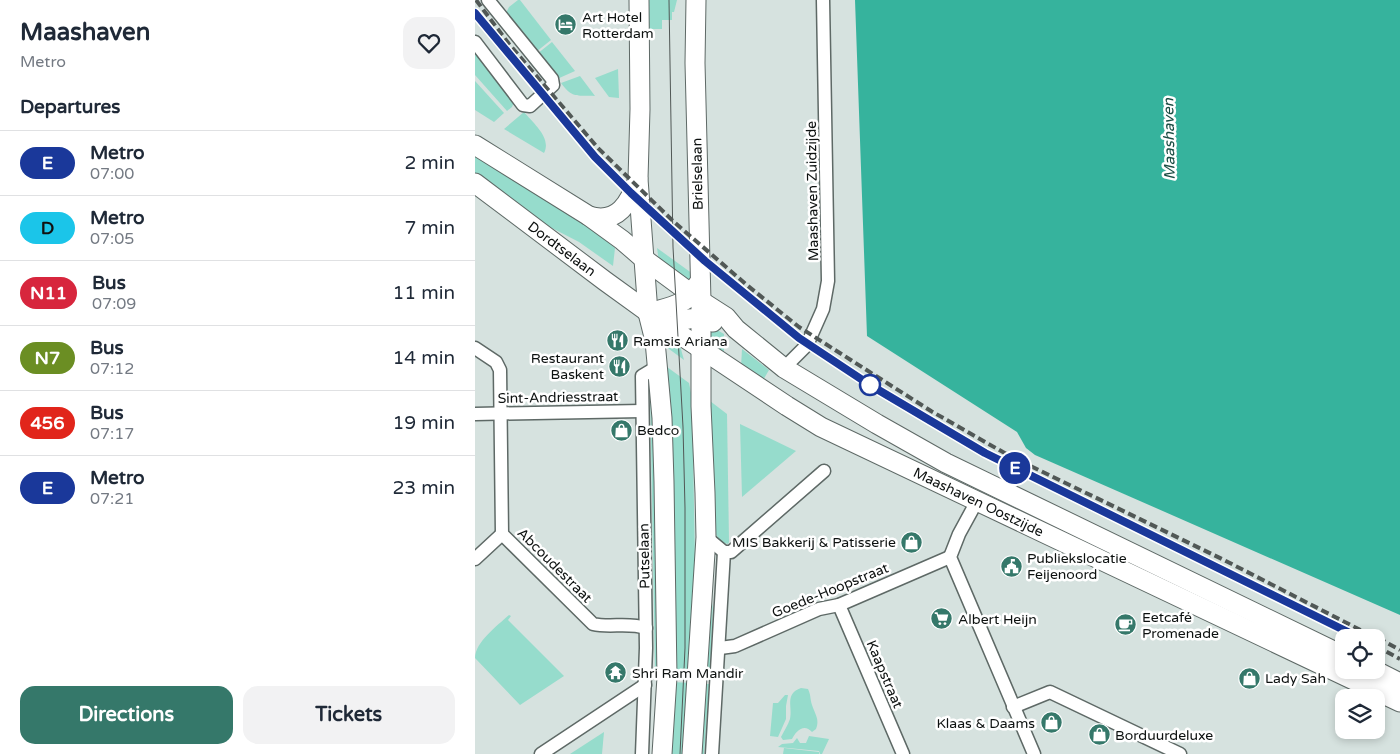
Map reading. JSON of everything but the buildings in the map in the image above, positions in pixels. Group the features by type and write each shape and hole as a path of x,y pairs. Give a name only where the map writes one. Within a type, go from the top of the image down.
{"main road":[{"path":"639,0 640,108 638,179 649,313 683,303 698,304"},
{"name":"Brielselaan","path":"695,0 700,276 698,304 701,348"},
{"path":"475,145 589,216 623,240 698,304"},
{"path":"589,216 605,219 620,211 633,194 638,179"},
{"name":"Dordtselaan","path":"475,183 649,313 701,348"},
{"path":"655,341 683,320 698,304"},
{"name":"Maashaven Oostzijde","path":"698,304 790,361 877,424 946,463 1335,652"},
{"name":"Putselaan","path":"649,313 655,341 662,418 667,677 662,754"},
{"path":"692,754 706,537 701,348"},
{"name":"Maashaven Oostzijde","path":"701,348 821,427 1400,702"},
{"path":"701,377 709,369 727,365"},
{"path":"1385,675 1400,682"}],"street":[{"path":"475,42 523,104 530,106 553,85 552,79 489,0"},
{"name":"Maashaven Zuidzijde","path":"790,361 807,345 819,320 828,281 823,0"},
{"name":"Abcoudestraat","path":"475,348 495,362 501,370 502,534 593,624 646,628"},
{"name":"Putselaan","path":"642,754 646,628 641,376 657,367"},
{"name":"Sint-Andriesstraat","path":"475,414 501,412 642,411"},
{"path":"706,537 724,552 731,552 824,472"},
{"path":"977,501 959,534 950,557 1034,754"},
{"path":"475,559 502,534"},
{"path":"712,754 720,648 724,552"},
{"name":"Goede-Hoopstraat","path":"720,648 735,646 819,609 839,605 950,557"},
{"name":"Kaapstraat","path":"839,605 903,754"},
{"path":"541,754 645,685"},
{"path":"1013,707 1050,692 1179,754"}],"shaded area":[{"path":"520,0 551,40 536,52 506,13 509,7"},
{"path":"646,0 677,0 674,12 672,12 672,20 662,20 662,29 646,29"},
{"path":"552,42 575,71 557,79 537,54"},
{"path":"475,48 514,102 507,111 475,75"},
{"path":"618,69 619,98 609,97 595,78"},
{"path":"580,76 595,96 572,94 561,83"},
{"path":"475,81 504,113 494,122 475,110"},
{"path":"524,112 544,136 546,147 544,153 504,129"},
{"path":"475,154 578,216 615,248 613,266 579,242 548,226 475,176"},
{"path":"657,248 693,274 690,281 686,282 659,262"},
{"path":"707,324 724,334 724,354 706,338"},
{"path":"672,333 679,342 684,360 665,346 665,340"},
{"path":"742,349 769,370 762,382 741,367"},
{"path":"663,364 689,383 692,398 695,560 693,671 672,670"},
{"path":"653,383 659,672 655,672 650,384"},
{"path":"710,401 727,414 728,544 721,542 715,533"},
{"path":"740,424 796,451 742,497"},
{"path":"713,603 710,672 704,671 707,632"},
{"path":"509,615 511,616 508,620 564,676 520,705 475,658 476,652 483,640"},
{"path":"671,682 692,683 687,754 667,754"},
{"path":"701,684 709,684 704,754 698,754"},
{"path":"801,688 808,689 809,691 817,720 816,729 812,732 809,729 803,728 792,739 783,740 781,737 791,714 791,697"},
{"path":"785,695 788,695 786,719 778,737 770,736 773,703 778,703"},
{"path":"604,732 602,754 570,754"},
{"path":"809,736 829,739 822,754 819,751 778,747 782,744 793,743 797,738 800,743 806,743"},
{"path":"784,748 819,752 819,754 783,754"}],"water":[{"name":"Maashaven","path":"855,0 1400,0 1400,615 1035,455 1026,448 1017,432 867,336"}],"tram line":[{"path":"669,0 673,247 683,427 685,508 685,648 680,754"}],"railway":[{"path":"476,0 509,44 598,148 674,222 799,327 931,411 1008,455 1222,559 1358,629"},
{"path":"475,13 563,118"},
{"path":"584,143 631,193 750,299 799,338 870,385 985,453 1327,621"},
{"path":"1385,642 1400,650"},
{"path":"1385,651 1400,659"}],"metro line":[{"name":"E","path":"475,13 595,157 705,261 799,338 870,385 985,453 1342,629"}],"place":[{"name":"Art Hotel Rotterdam","path":"566,25"},
{"name":"Ramsis Ariana","path":"617,341"},
{"name":"Restaurant Baskent","path":"620,366"},
{"name":"Bedco","path":"621,430"},
{"name":"MIS Bakkerij & Patisserie","path":"912,542"},
{"name":"Publiekslocatie Feijenoord","path":"1011,566"},
{"name":"Albert Heijn","path":"942,619"},
{"name":"Eetcafé Promenade","path":"1126,625"},
{"name":"Shri Ram Mandir","path":"616,673"},
{"name":"Lady Sah","path":"1249,678"},
{"name":"Klaas & Daams","path":"1051,723"},
{"name":"Borduurdeluxe","path":"1099,735"}]}
